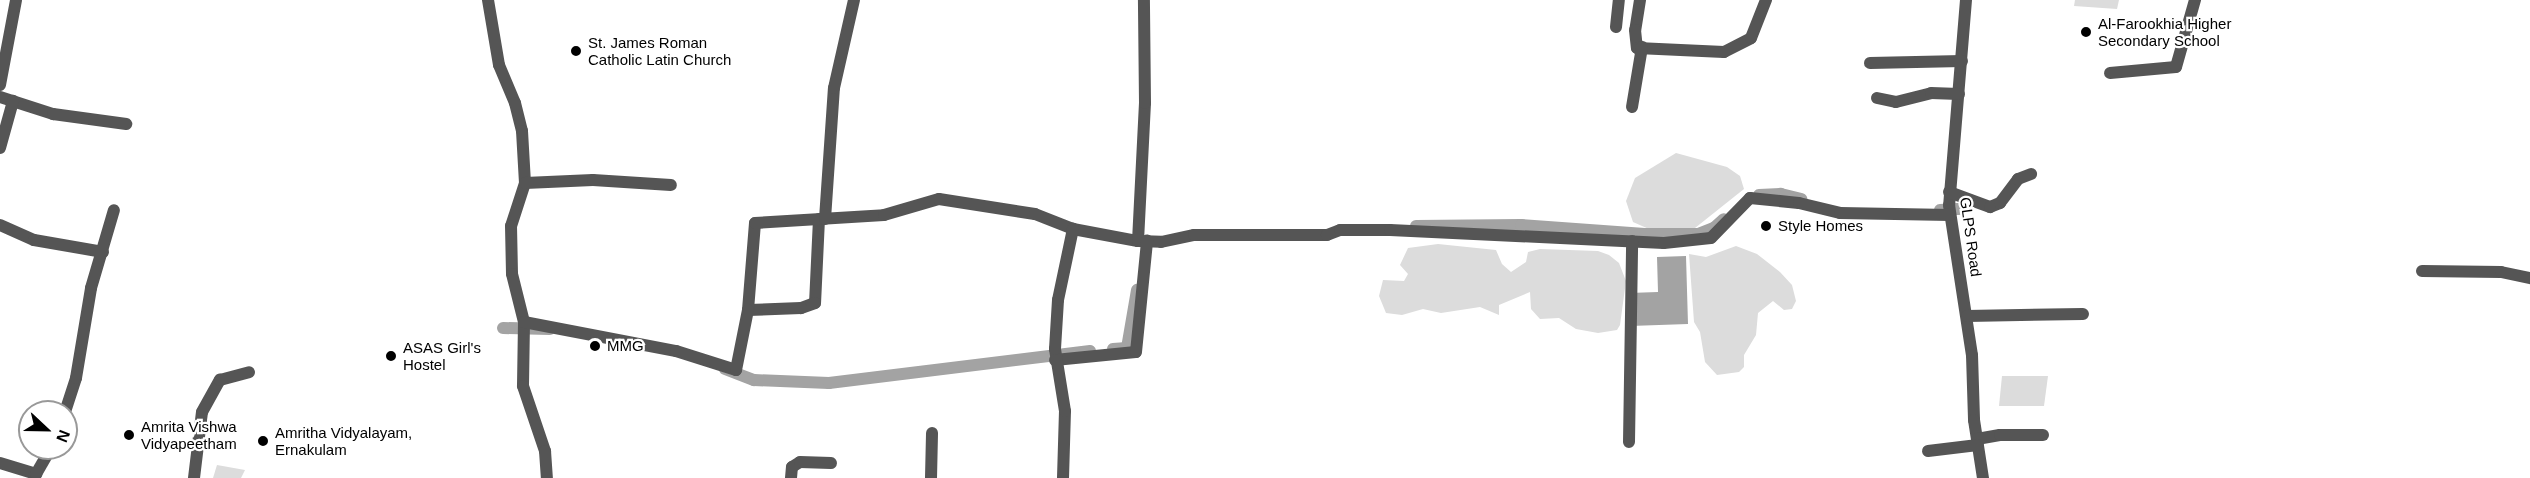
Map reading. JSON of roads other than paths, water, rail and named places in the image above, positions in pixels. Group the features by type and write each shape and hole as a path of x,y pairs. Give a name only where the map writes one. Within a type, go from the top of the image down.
{"street":[{"path":"0,85 16,0"},
{"path":"488,0 499,65 515,103 522,131 525,183 511,226 512,274 524,328 523,386 546,451 547,478"},
{"path":"747,310 801,308 815,303 834,88 854,0"},
{"path":"1055,356 1136,352 1143,241 1144,0"},
{"path":"1616,27 1619,0"},
{"path":"1640,0 1635,30 1637,48 1724,52 1751,38 1766,0"},
{"name":"GLPS Road","path":"1966,0 1950,206 1967,316 1983,478"},
{"path":"2110,73 2176,67 2195,0"},
{"path":"1632,107 1642,47"},
{"path":"1870,63 1962,61"},
{"path":"1877,98 1896,102 1931,93 1959,94"},
{"path":"0,97 53,114 126,124"},
{"path":"0,148 13,101"},
{"path":"524,328 676,351 736,370 747,310 755,223 884,215 939,199 1035,214 1073,229 1143,241 1194,234 1328,235 1340,230 1390,230 1664,243 1711,238 1750,198 1799,203 1840,213 1950,206 1990,207 2000,203 2018,178 2031,174"},
{"path":"525,183 594,180 671,184"},
{"path":"69,400 76,378 91,288 114,210"},
{"path":"0,225 34,240 103,252"},
{"path":"1063,478 1065,411 1055,356 1058,300 1073,229"},
{"path":"1629,442 1632,241"},
{"path":"2422,271 2501,272 2530,278"},
{"path":"1967,316 2083,314"},
{"path":"194,478 202,412 220,380 249,372"},
{"path":"931,478 932,433"},
{"path":"1928,451 1978,442 2000,435 2043,435"},
{"path":"0,463 36,474 44,460"},
{"path":"791,478 792,467 800,462 831,463"}],"waterway":[{"path":"1759,195 1781,194 1801,199"},
{"path":"1940,210 1962,209"},
{"path":"1416,226 1521,225 1645,234 1698,234 1714,228 1724,219"},
{"path":"1113,349 1127,348 1137,290"},
{"path":"503,328 550,329"},
{"path":"725,369 754,380 829,383 1090,351"}],"place":[{"name":"Al-Farookhia Higher Secondary School","path":"2086,32"},
{"name":"St. James Roman Catholic Latin Church","path":"576,51"},
{"name":"Style Homes","path":"1766,226"},
{"name":"MMG","path":"595,346"},
{"name":"ASAS Girl's Hostel","path":"391,356"},
{"name":"Amrita Vishwa Vidyapeetham","path":"129,435"},
{"name":"Amritha Vidyalayam, Ernakulam","path":"263,441"}]}
